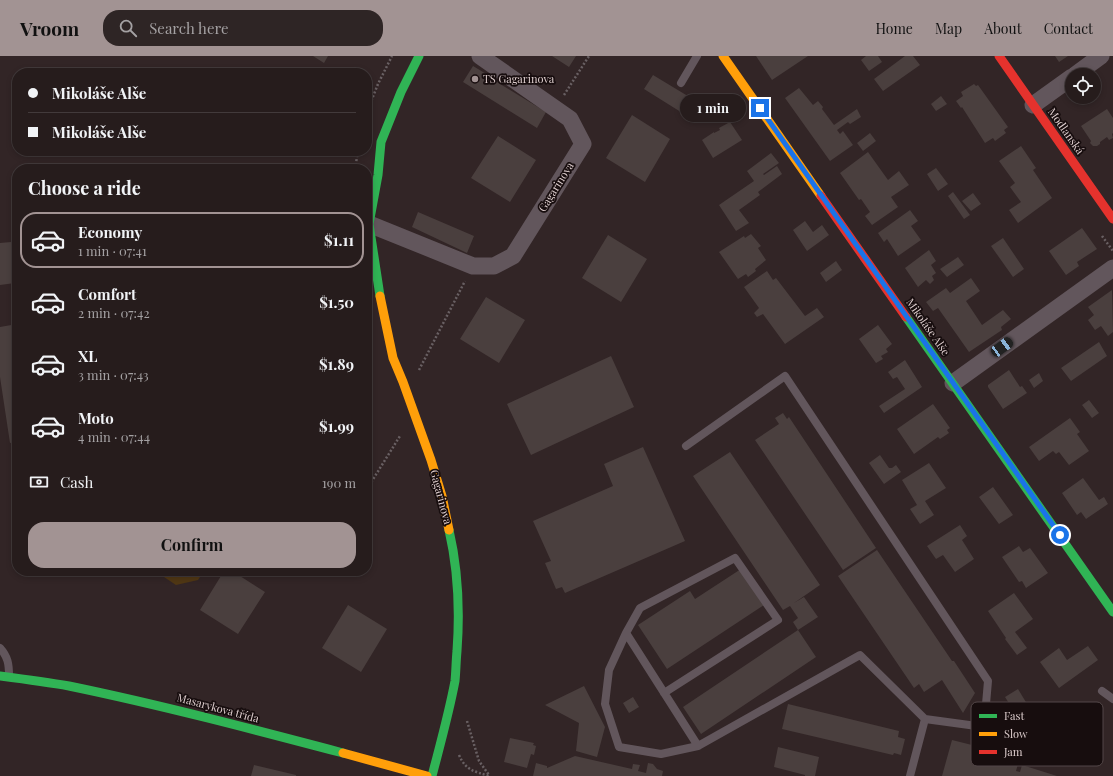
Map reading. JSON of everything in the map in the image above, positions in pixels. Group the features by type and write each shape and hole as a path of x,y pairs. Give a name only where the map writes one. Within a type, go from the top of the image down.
{"street":[{"name":"Gagarinova","path":"372,208 378,175 381,142 400,92 419,56"},
{"name":"Gagarinova","path":"372,225 473,266 494,266 513,256 583,144 570,119 480,56"},
{"name":"Mikoláše Alše","path":"723,56 1113,612"},
{"name":"Modlanská","path":"999,56 1113,219"},
{"path":"1085,68 1101,56"},
{"path":"1033,105 1065,82"},
{"name":"Gagarinova","path":"372,243 383,312 393,358 431,460 442,496 453,546 458,591 459,624 455,680 432,776"},
{"path":"953,383 1113,268"},
{"name":"Masarykova třída","path":"4,676 67,686 150,703 384,767 428,776"}],"lane":[{"path":"681,82 697,56"},
{"path":"686,446 785,376 988,681 986,702"},
{"path":"664,693 778,620 735,558 640,608 626,633 609,670 605,704 619,747 661,754 698,746 860,654 925,719 971,724"},
{"path":"626,633 698,746"},
{"path":"0,648 9,661 4,676"},
{"path":"1102,691 1113,699"},
{"path":"910,776 925,719"}],"path":[{"path":"372,99 392,56"},
{"path":"556,109 589,56"},
{"path":"403,382 417,374 473,266"},
{"path":"397,429 402,443"},
{"path":"372,480 400,436"},
{"path":"465,715 479,761 489,776"},
{"path":"458,751 459,756 465,765 475,772 489,776"}],"shaded area":[{"path":"162,576 201,576 198,580 176,585"}],"building":[{"path":"313,56 328,56 324,63"},
{"path":"552,56 576,56 569,67"},
{"path":"756,56 808,56 772,80"},
{"path":"866,56 878,56 882,62 869,71 861,60"},
{"path":"905,56 913,56 920,65 883,91 874,79"},
{"path":"1055,56 1068,56 1059,62"},
{"path":"473,66 546,112 537,128 463,82"},
{"path":"653,75 701,104 692,119 644,89"},
{"path":"974,84 976,86 978,85 1008,127 1004,130 1006,133 995,141 993,138 985,143 962,107 961,108 956,101 963,96 961,92"},
{"path":"799,88 813,105 818,101 834,125 857,109 861,117 850,124 848,122 837,130 840,134 843,131 853,145 830,161 785,98"},
{"path":"941,96 947,104 936,111 931,104"},
{"path":"1107,109 1113,118 1113,138 1109,140 1107,137 1097,146 1093,146 1081,126"},
{"path":"632,115 670,139 645,182 606,158"},
{"path":"730,122 742,140 713,158 702,140 720,130 719,128"},
{"path":"870,133 876,141 863,151 857,143"},
{"path":"498,136 536,160 510,202 471,178"},
{"path":"1021,146 1036,168 1033,170 1052,198 1018,223 1009,210 1021,202 1010,187 1015,183 999,161"},
{"path":"868,152 888,180 899,171 909,185 891,197 898,207 872,225 865,216 870,212 861,199 859,200 840,173"},
{"path":"771,153 779,163 763,174 764,175 777,166 782,174 758,192 760,195 739,210 749,223 736,231 719,205 754,181 747,171"},
{"path":"936,168 948,184 938,191 927,174"},
{"path":"953,192 970,215 964,219 948,196"},
{"path":"973,193 981,204 971,211 962,201"},
{"path":"910,210 918,221 911,226 921,240 898,256 887,239 884,242 878,233"},
{"path":"418,212 474,236 467,253 412,227"},
{"path":"805,221 813,232 822,225 829,235 807,251 793,230"},
{"path":"1082,228 1097,249 1077,262 1079,266 1066,275 1049,251"},
{"path":"751,234 761,246 758,248 766,260 748,277 746,274 738,279 719,252 744,236 745,238"},
{"path":"608,235 647,259 621,302 582,278"},
{"path":"1003,238 1024,269 1013,277 991,246"},
{"path":"11,242 12,283 0,285 0,243"},
{"path":"929,250 936,261 931,265 936,273 932,276 934,280 930,284 926,280 918,287 905,268"},
{"path":"958,257 964,265 947,277 940,269"},
{"path":"836,261 842,270 826,282 820,273"},
{"path":"767,271 773,280 776,278 805,316 817,308 824,317 785,344 763,314 757,317 754,313 759,308 744,287"},
{"path":"971,278 980,291 966,301 982,325 1003,310 1011,319 1001,327 1002,330 969,352 938,308 933,311 926,302 946,288 950,293"},
{"path":"1112,290 1113,332 1108,336 1101,326 1095,330 1088,320 1094,315 1088,307"},
{"path":"486,297 525,320 499,363 460,339"},
{"path":"12,325 12,443 10,443 0,377 0,327"},
{"path":"878,325 892,344 886,349 888,352 881,356 883,359 876,363 859,339"},
{"path":"1099,342 1107,356 1071,381 1061,368"},
{"path":"611,356 634,407 531,455 507,404"},
{"path":"905,360 922,387 884,413 879,406 905,389 897,377 893,379 888,372"},
{"path":"1009,370 1020,387 1022,386 1027,393 1003,409 988,385"},
{"path":"1039,373 1043,381 1034,388 1029,380"},
{"path":"1089,400 1099,413 1092,418 1082,405"},
{"path":"933,404 950,428 947,430 949,433 940,439 938,437 914,454 897,429"},
{"path":"783,413 787,419 789,417 876,548 843,570 755,440 779,424 775,418"},
{"path":"1070,418 1080,432 1077,434 1089,451 1069,465 1059,452 1056,454 1053,451 1039,461 1029,447"},
{"path":"643,447 685,541 565,593 562,587 556,589 545,563 551,561 533,521 613,486 604,464"},
{"path":"730,452 820,585 794,603 804,597 818,617 798,630 793,622 798,618 790,606 783,610 693,476"},
{"path":"880,455 889,468 896,465 901,472 884,484 869,463"},
{"path":"929,463 946,488 925,501 934,515 920,524 910,509 917,505 902,480"},
{"path":"1083,478 1099,500 1104,497 1108,504 1086,519 1081,512 1077,515 1062,493"},
{"path":"993,487 1013,515 999,524 979,497"},
{"path":"960,525 967,536 962,540 974,559 955,572 943,555 936,559 927,546"},
{"path":"1019,546 1023,552 1030,548 1048,573 1026,588 1022,581 1019,582 1002,557"},
{"path":"877,550 975,693 963,713 942,680 924,692 919,684 914,688 838,576"},
{"path":"741,569 764,605 667,669 638,625 690,591 695,599"},
{"path":"221,576 240,576 265,592 238,634 200,610"},
{"path":"1014,593 1033,619 1015,632 1027,648 1017,655 1005,639 1006,638 988,611"},
{"path":"348,605 387,629 361,672 322,648"},
{"path":"798,630 816,657 701,734 683,707"},
{"path":"1088,646 1098,660 1059,688 1040,662 1059,648 1067,660"},
{"path":"584,686 605,727 597,757 576,751 579,723 545,705"},
{"path":"1018,689 1026,702 1008,702 1005,697"},
{"path":"633,697 639,707 629,713 623,703"},
{"path":"788,704 899,731 898,737 905,739 901,755 894,753 893,755 782,729"},
{"path":"510,738 534,743 533,745 536,746 534,755 531,754 527,768 504,762"},
{"path":"952,740 971,745 971,766 1017,766 1016,771 1020,772 1022,766 1025,766 1057,776 942,776"},
{"path":"778,747 819,757 815,776 805,776 774,767"},
{"path":"575,756 632,769 633,764 640,765 638,771 646,773 648,763 653,764 657,769 663,771 662,776 533,776 536,763 547,766 547,768"},
{"path":"254,765 296,775 296,776 251,776"}],"traffic: fast":[{"path":"372,208 378,175 381,142 401,92 419,56"},
{"path":"372,244 380,296"},
{"path":"906,317 1113,612"},
{"path":"432,776 450,705 456,674 458,590 449,530"},
{"path":"0,676 69,686 103,693 343,753"}],"traffic: slow":[{"path":"723,56 821,196"},
{"path":"380,296 393,358 431,460 442,496 449,530"},
{"path":"343,753 427,776"}],"traffic: jam":[{"path":"999,56 1113,219"},
{"path":"821,196 906,317"}],"place":[{"name":"TS Gagarinova","path":"475,79"}],"route":[{"path":"760,108 1060,535"}]}
